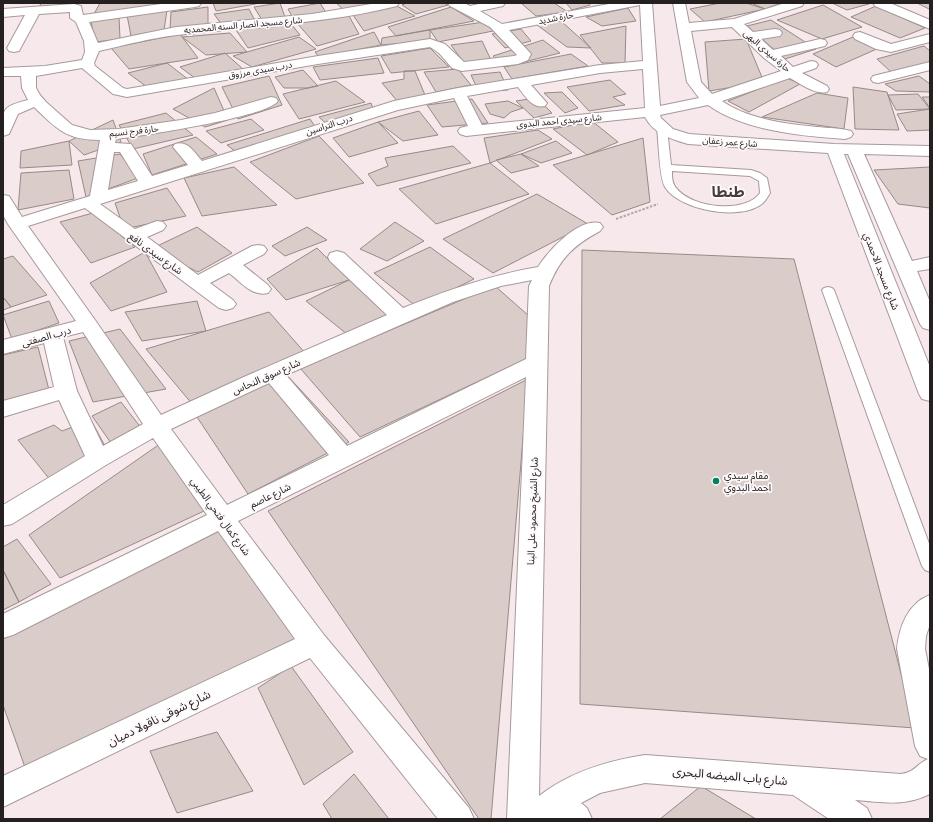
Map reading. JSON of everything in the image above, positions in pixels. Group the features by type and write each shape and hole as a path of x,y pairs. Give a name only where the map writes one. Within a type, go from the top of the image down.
{"street":[{"path":"81,19 194,3"},
{"path":"327,3 338,15"},
{"name":"شارع مسجد انصار السنه المحمديه","path":"93,48 156,34 195,30 273,29 393,3"},
{"path":"454,3 500,28 524,54 523,57 518,60 483,65 497,86"},
{"path":"469,10 499,3"},
{"name":"حارة شديد","path":"500,28 635,3"},
{"path":"646,3 652,112 656,124 662,129"},
{"name":"شارع عمر زعفان","path":"679,3 694,82 697,89 710,101 734,113 773,125 817,132 858,142 930,151"},
{"path":"684,28 734,23 798,3"},
{"path":"879,3 930,25"},
{"path":"3,13 74,8 76,9 77,18 81,19 93,48 92,56 87,63 59,69 29,72 3,72"},
{"path":"14,48 34,11"},
{"name":"حارة سيدى البهى","path":"734,23 791,73 822,89"},
{"path":"195,30 198,43"},
{"path":"749,36 775,33"},
{"path":"860,36 881,46 891,48 930,38"},
{"name":"درب سيدى مرزوق","path":"87,63 89,68 122,93 133,93 318,60 430,43 441,46 459,67 466,68 483,65"},
{"path":"770,55 820,43"},
{"name":"درب التراسين","path":"17,224 361,115 394,106 458,92 617,67 650,65"},
{"name":"شارع سيدى احمد البدوى","path":"458,92 471,130 652,112 710,101 812,65"},
{"path":"878,79 924,68 930,78"},
{"name":"حارة فرج نسيم","path":"29,72 27,80 28,88 37,102 61,124 72,131 88,134 108,141 138,132 194,123 246,110 271,101"},
{"path":"113,87 143,77"},
{"path":"521,82 540,103"},
{"path":"3,131 12,111 21,106 37,102"},
{"name":"شارع عمر زعفان","path":"662,129 669,133 688,139 834,149 858,142"},
{"path":"907,136 930,137"},
{"path":"92,200 108,141 125,147 148,183"},
{"path":"858,142 906,268 924,298 930,324"},
{"path":"181,147 199,166"},
{"name":"شارع مسجد الاحمدي","path":"834,149 930,394"},
{"name":"شارع سيدى نافع","path":"92,200 134,236 226,304"},
{"name":"شارع كمال فتحي الطيبي","path":"4,202 17,224 88,324 157,427 314,643 458,819"},
{"path":"134,236 157,226"},
{"name":"شارع الشيخ محمود على البنا","path":"523,819 539,286 544,272 553,258 564,246 594,227"},
{"path":"197,283 258,250"},
{"path":"337,258 400,317"},
{"path":"906,268 930,263"},
{"path":"231,265 261,289"},
{"name":"شارع سوق النحاس","path":"3,517 98,459 157,427 272,373 400,317 496,281 520,275 544,272"},
{"name":"درب الصفتى","path":"3,348 88,324"},
{"path":"52,334 66,391 98,459"},
{"name":"شارع عاصم","path":"3,627 536,363"},
{"path":"272,373 344,458"},
{"path":"3,409 66,391"},
{"path":"930,606 922,613 916,624 912,636 911,648 930,746"},
{"name":"شارع شوقى ناقولا دميان","path":"3,792 314,643"},
{"name":"شارع باب الميضه البحرى","path":"556,814 564,795 589,782 616,773 645,769 900,789 913,788 922,783 930,773"},
{"path":"800,782 856,819"}],"lane":[{"path":"662,129 668,183 672,190 680,197 704,206 716,208 740,208 751,206 758,202 763,197 766,188 764,180 751,173 667,168"},
{"path":"828,290 930,566"}],"path":[{"path":"594,227 680,197"}],"building":[{"path":"41,3 72,3 68,6 39,8"},
{"path":"100,3 159,3 157,6 94,14"},
{"path":"213,3 261,3 216,11"},
{"path":"280,3 286,20 262,20 254,7"},
{"path":"320,3 327,14 293,18 288,9"},
{"path":"336,3 381,3 344,10"},
{"path":"407,3 444,3 448,5 416,14 402,5"},
{"path":"521,3 554,3 568,12 536,16"},
{"path":"566,3 589,3 590,5 572,10"},
{"path":"720,3 746,3 765,9 705,22 690,9"},
{"path":"751,3 781,3 765,9"},
{"path":"832,3 867,3 869,4 847,10"},
{"path":"917,3 930,3 930,9 929,9"},
{"path":"395,5 415,16 364,31 353,15"},
{"path":"823,5 862,27 822,39 777,20"},
{"path":"876,6 925,28 900,38 851,17"},
{"path":"208,7 208,26 170,29 171,12"},
{"path":"451,7 474,21 396,36 388,27"},
{"path":"628,8 636,21 602,26 586,17"},
{"path":"249,9 255,21 222,25 214,14"},
{"path":"167,10 164,30 131,36 127,15"},
{"path":"349,16 359,34 317,46 297,23"},
{"path":"119,17 120,39 95,42 91,21"},
{"path":"771,20 816,49 785,59 747,26"},
{"path":"561,21 591,48 567,47 537,25"},
{"path":"484,22 493,31 438,42 430,30"},
{"path":"292,25 300,35 248,48 236,30"},
{"path":"626,26 625,63 602,63 580,35"},
{"path":"521,29 531,41 505,48 492,34"},
{"path":"430,30 430,41 381,45 382,38"},
{"path":"374,32 381,45 319,57 315,52"},
{"path":"230,33 247,52 206,55 182,37"},
{"path":"180,34 198,58 129,69 111,48"},
{"path":"299,37 316,49 252,67 233,56"},
{"path":"853,37 879,48 836,67 813,54"},
{"path":"746,39 764,82 709,91 705,42"},
{"path":"543,40 560,53 504,67 493,56"},
{"path":"482,41 491,60 464,63 451,45"},
{"path":"924,46 930,51 930,62 891,72 877,59"},
{"path":"430,48 449,67 391,73 381,56"},
{"path":"225,53 243,69 196,79 180,67"},
{"path":"571,54 588,66 512,79 504,67"},
{"path":"378,58 384,73 320,80 313,67"},
{"path":"167,63 189,80 147,87 128,73"},
{"path":"458,69 471,85 436,92 424,72"},
{"path":"303,70 318,86 308,88 284,88 275,77"},
{"path":"404,71 415,71 425,95 398,102 382,83 404,79"},
{"path":"500,72 508,90 479,92 471,75"},
{"path":"269,76 282,105 238,119 222,87"},
{"path":"919,76 930,84 930,92 896,91 885,84"},
{"path":"787,78 800,84 749,112 728,101"},
{"path":"610,80 626,94 613,97 625,105 589,111 567,87"},
{"path":"336,81 365,102 299,119 283,94"},
{"path":"853,87 887,92 899,130 855,129"},
{"path":"214,88 228,120 205,127 173,109"},
{"path":"562,92 578,108 565,113 544,93"},
{"path":"817,93 848,98 844,129 762,117"},
{"path":"918,94 930,109 896,110 888,95"},
{"path":"922,97 930,97 930,108"},
{"path":"536,98 552,113 534,118 516,101"},
{"path":"472,99 488,123 442,127 427,105"},
{"path":"508,101 523,108 511,112 504,118 490,114 485,104"},
{"path":"371,103 376,116 332,129 319,117"},
{"path":"930,109 930,130 907,131 897,114"},
{"path":"419,111 438,135 403,141 378,122"},
{"path":"166,113 193,135 133,149 119,125"},
{"path":"251,119 264,130 221,143 206,131"},
{"path":"310,119 320,134 244,158 227,145"},
{"path":"113,120 121,142 84,155 69,141"},
{"path":"592,121 618,142 587,155 553,129"},
{"path":"378,122 398,143 349,157 333,138"},
{"path":"538,130 552,139 490,163 484,138"},
{"path":"319,136 364,183 296,199 250,162"},
{"path":"196,137 217,154 152,175 143,154"},
{"path":"643,138 650,202 612,215 553,165"},
{"path":"69,141 72,165 20,168 21,151"},
{"path":"556,141 572,153 541,163 521,154"},
{"path":"453,146 471,163 377,186 368,174 388,166 385,158"},
{"path":"120,154 138,178 86,197 78,161"},
{"path":"521,154 539,166 511,173 496,160"},
{"path":"490,163 529,194 436,224 399,189"},
{"path":"234,167 277,205 202,216 184,178"},
{"path":"930,167 930,208 898,204 874,170"},
{"path":"69,170 74,199 18,210 21,173"},
{"path":"167,188 186,216 124,229 115,203"},
{"path":"537,194 588,224 493,273 443,239"},
{"path":"93,213 135,247 91,263 60,222"},
{"path":"395,222 424,241 387,261 360,249"},
{"path":"197,227 232,253 198,272 151,249"},
{"path":"307,227 327,240 285,256 272,246"},
{"path":"430,247 474,279 417,307 374,273"},
{"path":"317,248 349,280 286,300 267,279"},
{"name":"مقام سيدي احمد البدوي","path":"582,250 794,259 915,728 580,704"},
{"path":"145,252 167,292 111,311 90,283"},
{"path":"13,256 47,295 11,307 3,297 3,259"},
{"path":"361,274 405,312 348,335 306,301"},
{"path":"495,286 529,316 530,357 360,437 300,368"},
{"path":"3,297 11,307 3,310"},
{"path":"49,301 59,323 12,339 3,315"},
{"path":"197,301 206,331 142,341 125,312"},
{"path":"269,312 306,354 193,405 146,349"},
{"path":"120,329 166,389 93,402 69,341"},
{"path":"38,347 49,390 3,401 3,355"},
{"path":"284,372 349,442 248,494 197,417"},
{"path":"528,379 491,819 479,819 268,511"},
{"path":"121,402 142,429 111,443 92,416"},
{"path":"91,420 105,446 51,481 18,440 54,425 62,431"},
{"path":"167,439 217,505 60,578 29,535"},
{"path":"237,522 307,634 27,773 3,705 3,639"},
{"path":"17,539 51,584 19,602 3,570 3,547"},
{"path":"3,570 19,602 3,610"},
{"path":"291,666 353,752 304,785 258,688"},
{"path":"217,732 253,791 177,813 150,751"},
{"path":"354,774 389,819 332,819 323,804"},
{"path":"701,786 756,819 660,819"}],"place":[{"name":"مقام سيدي احمد البدوي","path":"716,481"}],"district":[{"name":"طنطا","path":"728,192"}]}
